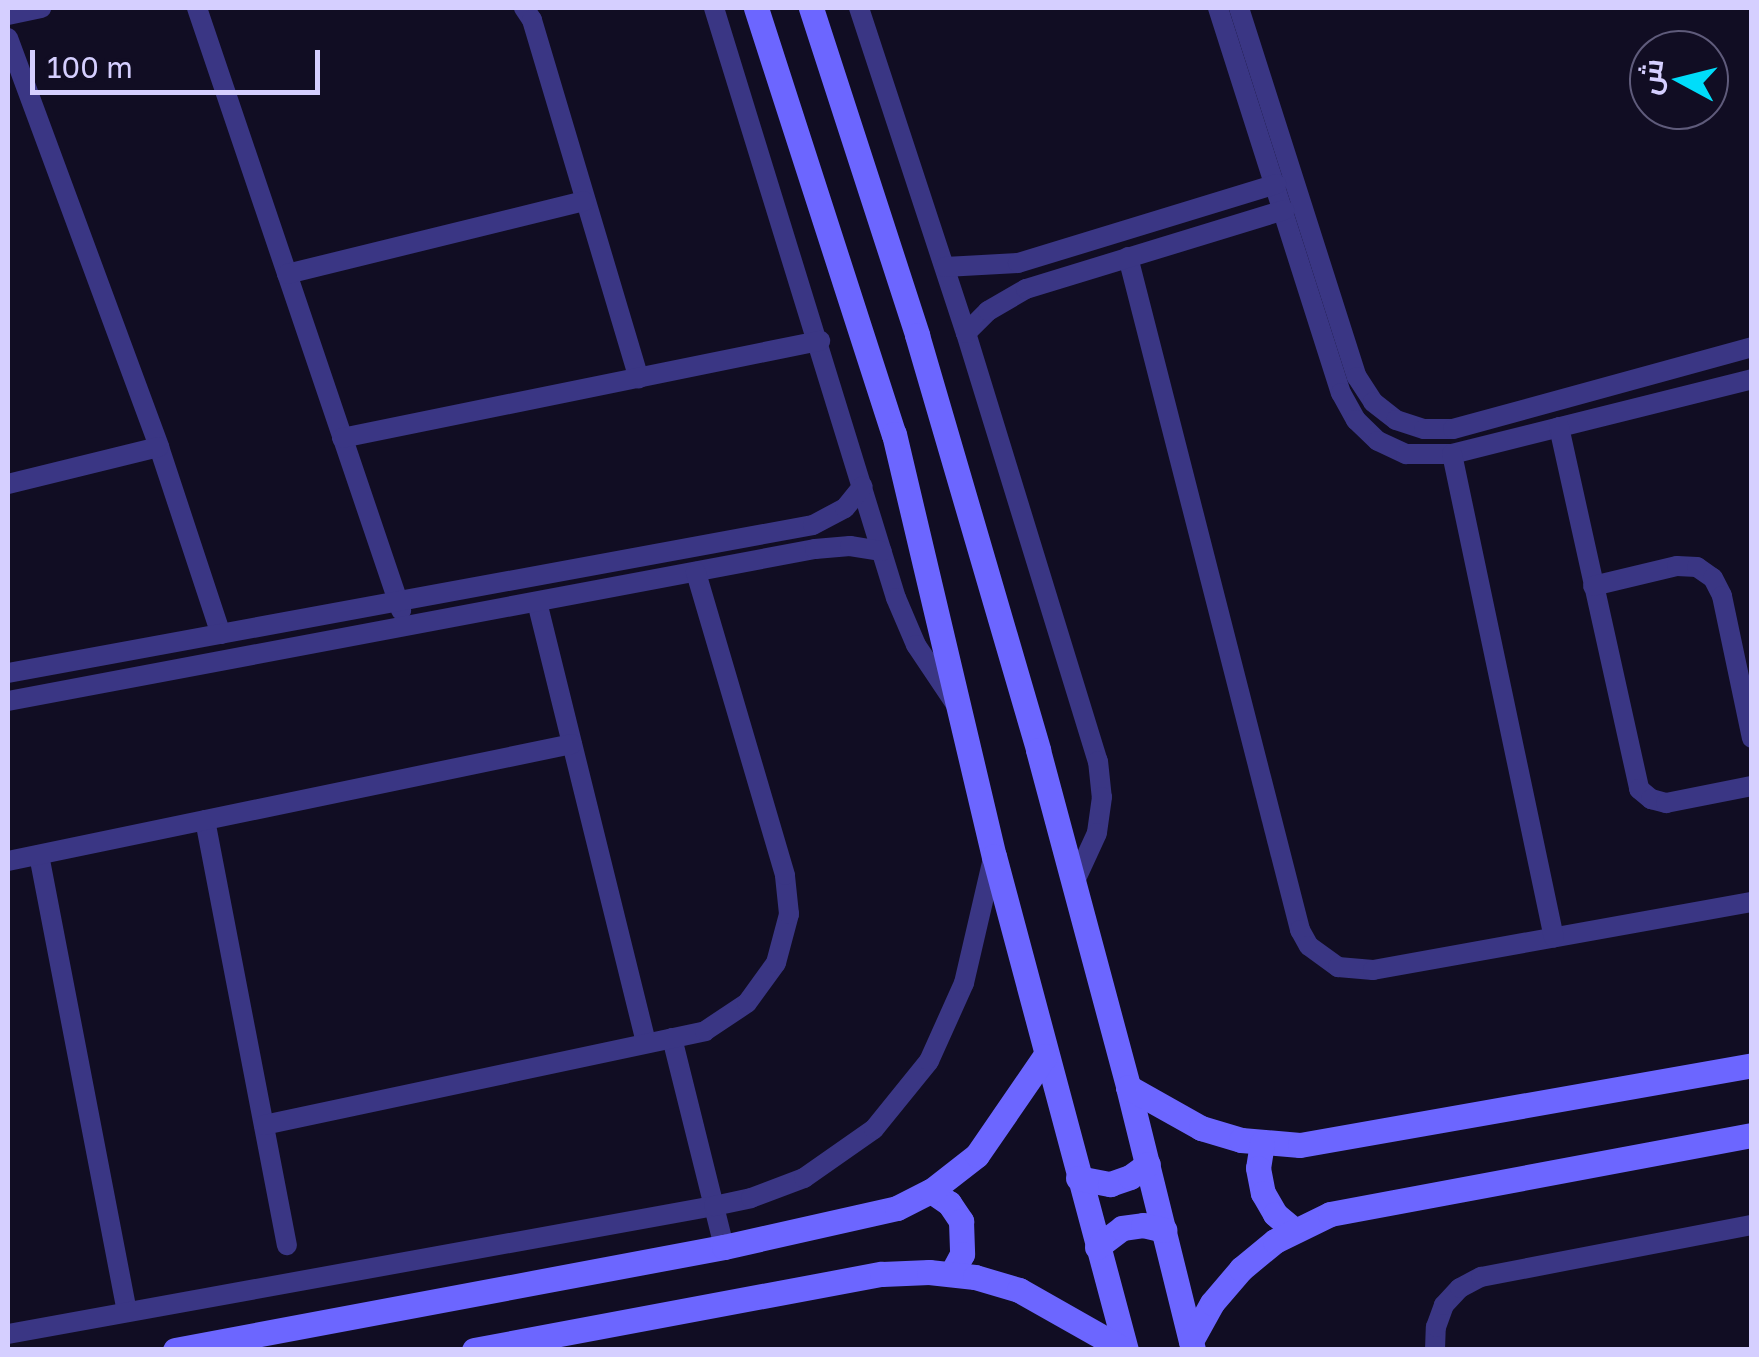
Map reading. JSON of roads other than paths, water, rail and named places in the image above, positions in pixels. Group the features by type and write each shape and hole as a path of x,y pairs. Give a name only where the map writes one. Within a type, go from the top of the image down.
{"street":[{"path":"8,15 42,8"},
{"path":"197,8 406,626"},
{"path":"524,8 532,20 639,378"},
{"path":"714,8 882,551 916,645 959,710"},
{"path":"756,8 889,418 994,856 1126,1350"},
{"path":"811,8 953,456 1074,882 1192,1345"},
{"path":"859,8 966,334 1098,761 1102,797 1097,833 1074,882"},
{"path":"1218,8 1276,184 1292,214 1357,377 1373,402 1409,426 1453,428 1752,348"},
{"path":"1239,8 1342,392 1356,420 1378,441 1406,454 1452,454 1752,379"},
{"path":"8,38 158,446 221,634"},
{"path":"944,266 1004,266 1276,184"},
{"path":"287,274 584,201"},
{"path":"966,334 1014,294 1128,257 1292,214"},
{"path":"1077,245 1085,270"},
{"path":"1128,257 1300,930 1310,946 1338,966 1373,970 1752,902"},
{"path":"1004,266 1014,294"},
{"path":"342,438 820,341"},
{"path":"1559,428 1638,789 1651,799 1666,803 1752,786"},
{"path":"8,484 158,446"},
{"path":"1452,454 1554,938"},
{"path":"8,673 813,525 845,508 863,486"},
{"path":"8,702 833,547 882,551"},
{"path":"1593,586 1677,566 1697,568 1713,578 1722,596 1752,738"},
{"path":"264,1125 704,1031 746,1003 776,962 789,914 785,875 696,572"},
{"path":"537,602 646,1043"},
{"path":"8,861 572,744"},
{"path":"205,820 287,1245"},
{"path":"40,855 128,1312"},
{"path":"8,1334 714,1206 752,1198 804,1178 852,1148 894,1108 929,1060 956,1007 994,856"},
{"path":"672,1038 724,1247"},
{"path":"175,1350 861,1219 931,1191 990,1140 1045,1056"},
{"path":"1128,1087 1191,1124 1262,1144 1338,1142 1752,1065"},
{"path":"1192,1345 1233,1277 1294,1230 1350,1209 1752,1135"},
{"path":"1262,1144 1258,1168 1262,1193 1275,1214 1294,1230"},
{"path":"1078,1178 1099,1184 1120,1182 1148,1164"},
{"path":"931,1191 949,1203 961,1221 962,1254 952,1273"},
{"path":"1435,1350 1436,1327 1444,1305 1460,1288 1481,1277 1752,1225"},
{"path":"1097,1248 1112,1233 1132,1226 1164,1230"},
{"path":"474,1350 882,1274 952,1273 997,1282 1040,1299 1126,1350"}]}
